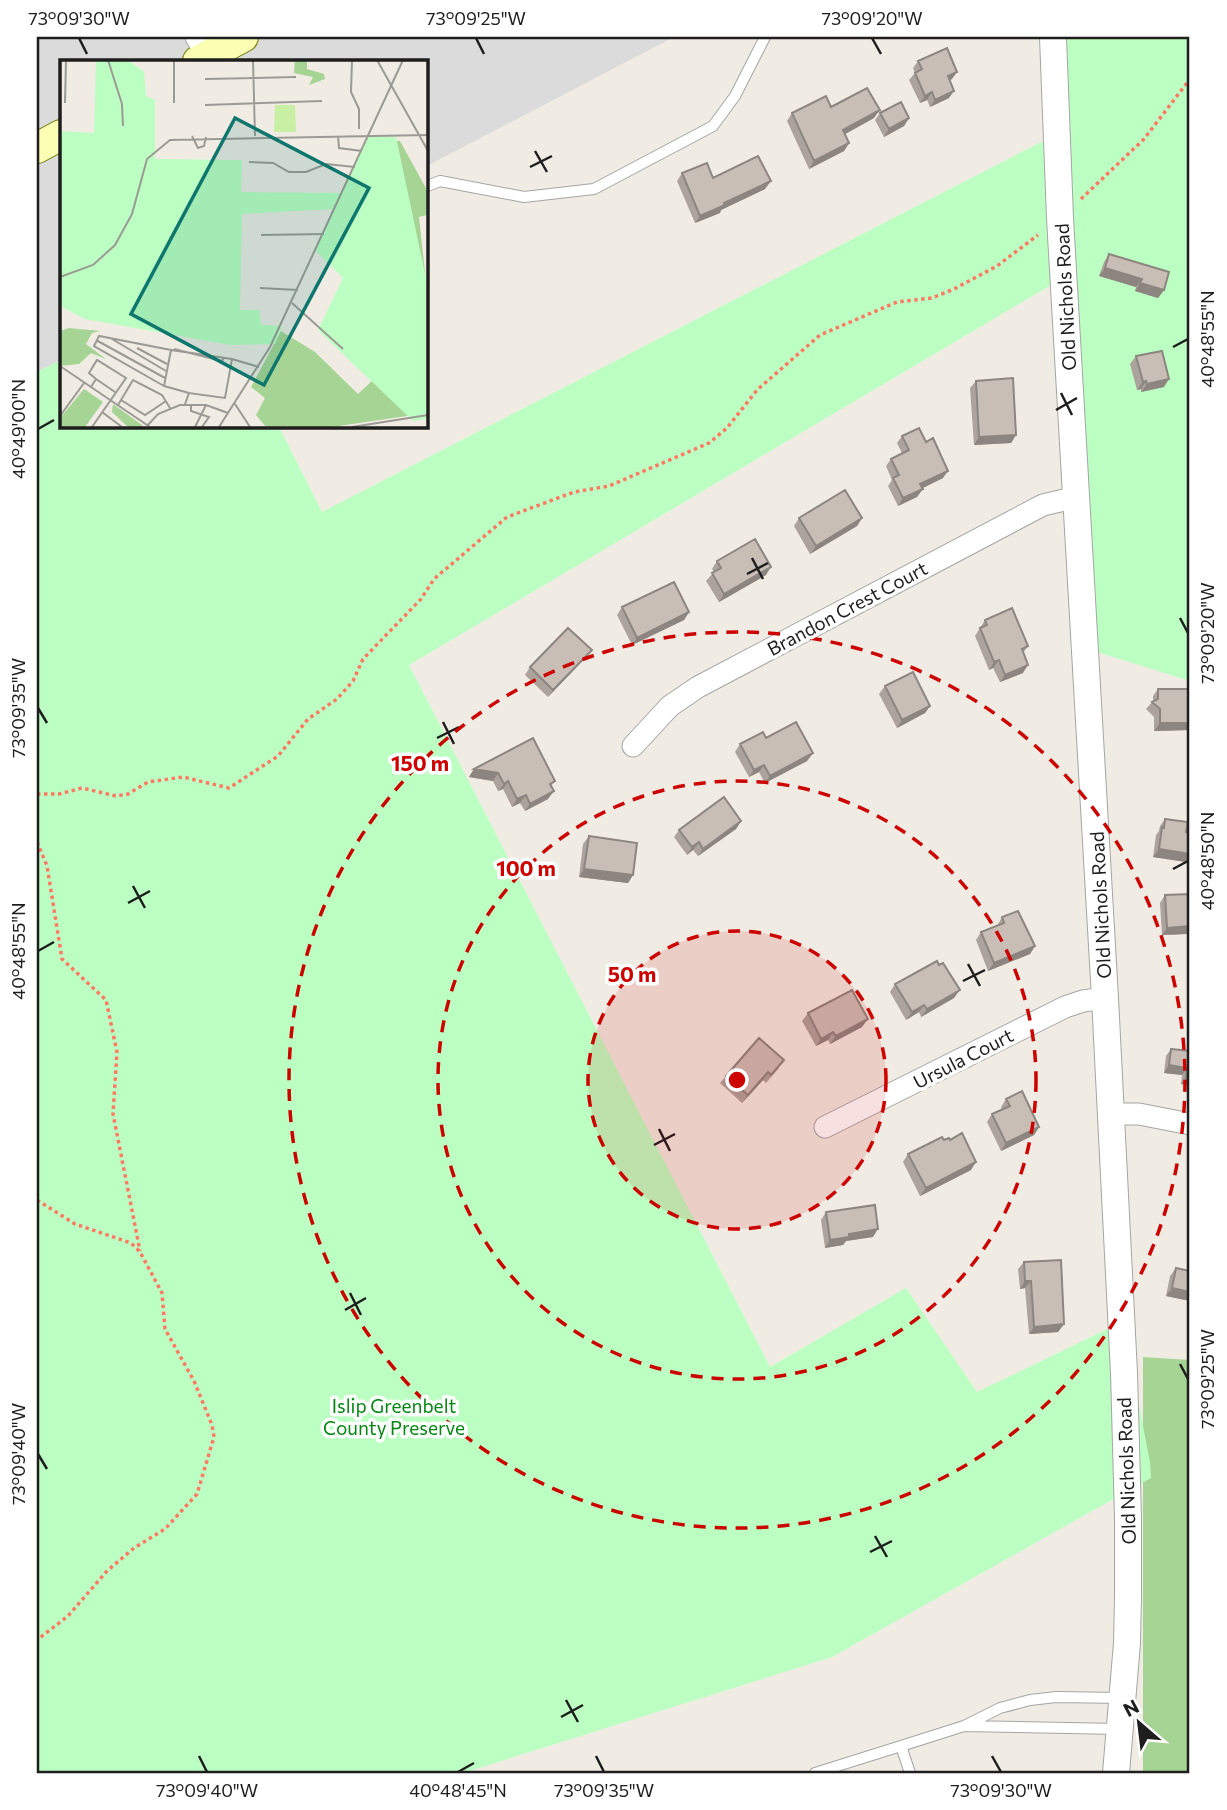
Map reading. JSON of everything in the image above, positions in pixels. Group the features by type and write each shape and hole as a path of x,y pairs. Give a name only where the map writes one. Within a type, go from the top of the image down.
{"main road":[{"path":"200,51 243,37"},
{"path":"37,148 60,136"}],"street":[{"name":"Old Nichols Road","path":"1053,37 1060,218 1124,1373 1128,1632 1116,1773"},
{"name":"Brandon Crest Court","path":"633,746 670,706 698,687 1043,505 1077,497"},
{"name":"Ursula Court","path":"825,1127 1065,1007 1105,998"},
{"path":"1111,1114 1139,1114 1190,1124"}],"lane":[{"path":"427,186 440,181 524,197 594,189 713,126 735,96 765,37"},
{"path":"815,1773 838,1770 964,1726 1000,1708 1030,1699 1123,1698"},
{"path":"964,1726 1120,1730"},
{"path":"901,1746 910,1773"}],"path":[{"path":"37,794 59,794 82,788 116,796 128,794 148,782 183,777 229,788 278,756 308,719 338,699 353,681 363,659 421,599 434,579 507,516 574,492 609,486 709,443 727,428 757,390 820,335 897,302 932,298 997,266 1060,218 1144,139 1190,79"},
{"path":"37,842 47,866 62,959 106,1000 117,1052 113,1114 140,1252"},
{"path":"37,1200 75,1224 131,1243 140,1252 162,1293 165,1329 194,1381 212,1425 214,1437 197,1494 165,1530 134,1548 107,1571 68,1616 37,1640"}],"shaded area":[{"path":"37,37 674,37 427,166 427,60 60,60 60,360 37,372"}],"green space":[{"name":"Islip Greenbelt County Preserve","path":"1044,37 1190,37 1190,681 1075,645 1056,282 409,665 770,1367 906,1288 977,1392 1130,1318 1133,1375 1151,1478 832,1657 463,1773 37,1773 37,372 60,360 60,427 279,427 322,512 1049,138"},
{"path":"1143,1357 1190,1360 1190,1773 1143,1773"}],"building":[{"path":"947,48 957,72 948,76 954,91 935,100 932,92 925,96 915,73 922,69 918,61"},
{"path":"867,88 880,110 843,130 849,143 814,161 792,113 826,96 831,107"},
{"path":"901,102 909,118 889,129 880,113"},
{"path":"758,156 771,181 700,216 682,173 707,163 713,178"},
{"path":"1109,254 1169,272 1164,290 1140,283 1142,279 1105,268"},
{"path":"1162,351 1169,379 1147,384 1146,381 1143,382 1136,356"},
{"path":"1013,378 1016,435 979,437 976,381"},
{"path":"919,428 926,442 933,438 948,471 920,484 923,489 903,498 893,478 899,475 891,459 909,450 902,436"},
{"path":"845,490 862,518 816,546 799,518"},
{"path":"755,539 771,567 724,594 712,573 721,568 717,561"},
{"path":"674,582 689,612 637,638 622,607"},
{"path":"1012,608 1028,646 1022,649 1028,665 1005,675 999,660 994,662 980,628 987,625 985,620"},
{"path":"568,628 592,650 553,690 530,667"},
{"path":"913,672 930,706 902,720 885,686"},
{"path":"1158,689 1190,689 1190,723 1160,723 1160,709 1152,702 1158,699"},
{"path":"796,722 813,753 770,776 764,765 754,770 740,744 763,732 766,738"},
{"path":"533,738 555,781 550,784 554,791 530,804 526,795 517,799 508,781 504,784 498,773 474,769"},
{"path":"724,797 741,821 703,849 699,842 692,847 679,830"},
{"path":"1165,819 1188,822 1186,832 1190,833 1190,854 1159,849"},
{"path":"589,836 637,843 633,875 584,869"},
{"path":"1190,894 1190,926 1167,928 1165,895"},
{"path":"1018,911 1035,946 994,963 981,932 1004,923 1002,917"},
{"path":"937,961 939,965 943,963 960,990 927,1009 924,1005 912,1012 895,984"},
{"path":"852,990 868,1019 836,1036 833,1032 821,1039 808,1013"},
{"path":"759,1038 784,1060 771,1075 768,1072 748,1095 726,1076"},
{"path":"1171,1049 1190,1051 1190,1077 1186,1077 1187,1068 1169,1065"},
{"path":"1022,1091 1039,1127 1006,1143 992,1114 1010,1106 1006,1099"},
{"path":"962,1133 976,1162 926,1188 908,1154 942,1137 944,1140 950,1140"},
{"path":"875,1205 878,1229 830,1240 826,1212"},
{"path":"1061,1260 1064,1324 1034,1327 1031,1281 1025,1281 1024,1262"},
{"path":"1176,1268 1190,1271 1190,1292 1172,1288"}]}
